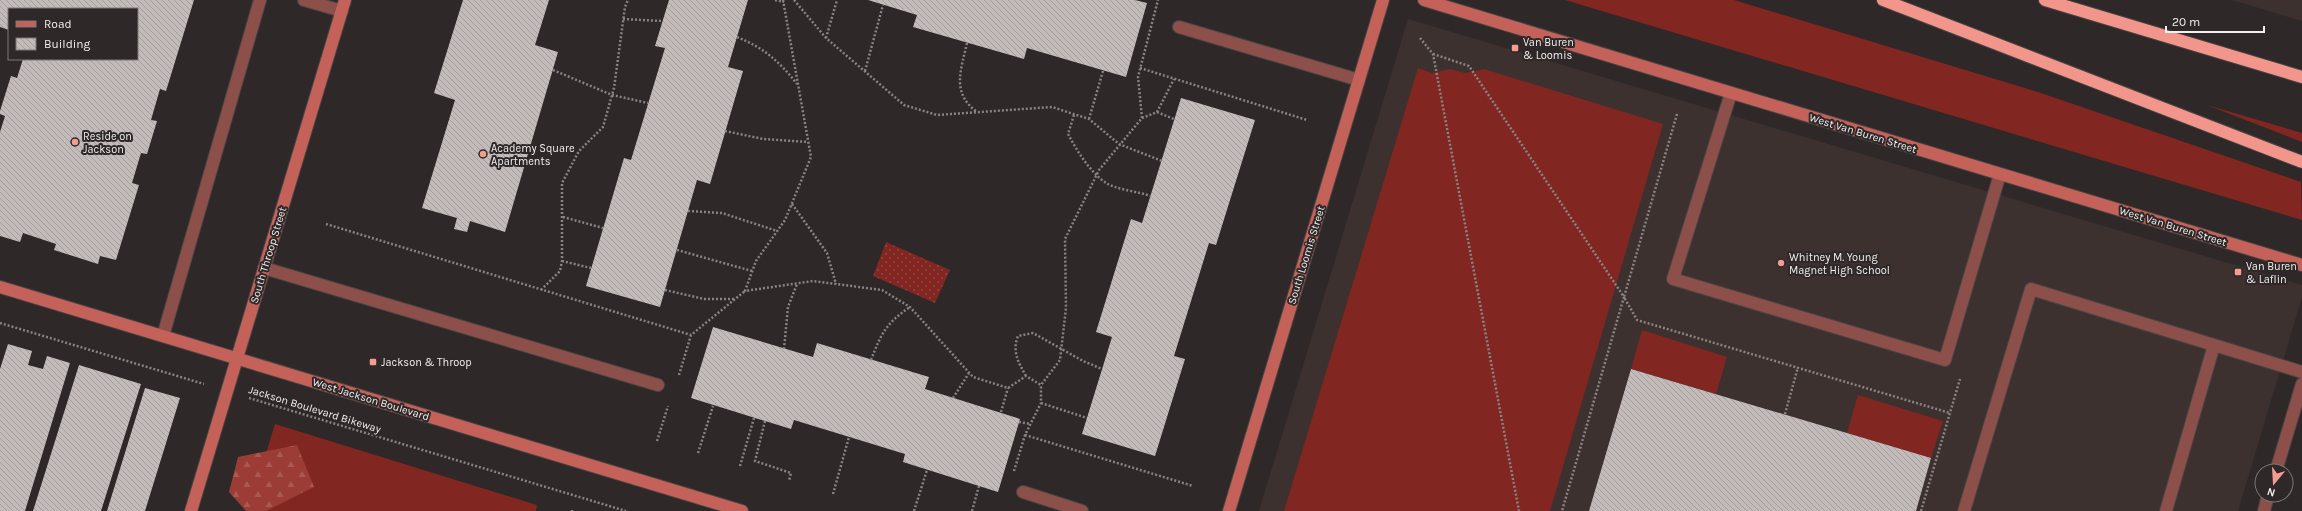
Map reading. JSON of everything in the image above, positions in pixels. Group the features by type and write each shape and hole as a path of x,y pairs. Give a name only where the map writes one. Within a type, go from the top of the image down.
{"highway":[{"path":"1883,0 2302,162"},
{"path":"2045,0 2302,77"}],"street":[{"path":"162,336 260,0"},
{"path":"304,0 344,6"},
{"name":"South Loomis Street","path":"1229,511 1383,0"},
{"name":"West Van Buren Street","path":"1424,0 2302,265"},
{"name":"South Throop Street","path":"191,511 344,6"},
{"path":"1179,27 1359,80"},
{"path":"1731,93 1673,279 1945,360 2000,174"},
{"path":"264,268 658,385"},
{"name":"West Jackson Boulevard","path":"0,287 742,511"},
{"path":"1964,511 2031,289 2302,372"},
{"path":"2166,511 2214,346"},
{"path":"2278,463 2302,384"},
{"path":"1023,492 1082,511"}],"path":[{"path":"541,290 560,271 562,261 563,217 562,183 579,151 603,127 612,95 623,19 628,0"},
{"path":"745,292 756,261 785,220 810,157 783,1 775,0"},
{"path":"794,0 826,38 904,105 937,115 1052,107 1089,119 1119,144 1162,161"},
{"path":"826,38 837,0"},
{"path":"1142,118 1138,77 1158,0"},
{"path":"864,71 883,5"},
{"path":"623,19 662,21"},
{"path":"737,37 759,46 786,70 798,85"},
{"path":"1420,38 1433,54 1519,511"},
{"path":"967,43 959,79 968,105 978,112"},
{"path":"1433,54 1469,66 1624,297 1637,320 1950,413 1921,511"},
{"path":"1140,68 1307,120"},
{"path":"553,70 612,95 648,103"},
{"path":"1089,119 1103,70"},
{"path":"1014,473 1025,435 1041,403 1041,385 1060,360 1066,308 1065,239 1097,174 1119,144 1142,118 1157,112 1174,79"},
{"path":"1157,112 1174,119"},
{"path":"1562,511 1677,114"},
{"path":"1074,115 1068,134 1074,146 1106,184 1151,196"},
{"path":"725,131 763,139 808,142"},
{"path":"792,204 827,253 836,284"},
{"path":"688,211 722,213 777,231"},
{"path":"563,217 603,228"},
{"path":"326,224 691,335 745,292 813,282 882,290 910,307 973,377 1008,388"},
{"path":"677,250 752,271"},
{"path":"562,261 591,268"},
{"path":"784,349 788,307 798,284"},
{"path":"665,290 704,299 736,299"},
{"path":"871,360 880,338 893,318 910,307"},
{"name":"Jackson Boulevard Bikeway","path":"0,323 626,511"},
{"path":"1041,385 1026,376 1019,363 1014,346 1018,336 1033,333 1082,362 1102,369"},
{"path":"1785,414 1798,368"},
{"path":"953,398 969,373"},
{"path":"1001,412 1008,388 1026,376"},
{"path":"1041,403 1088,418"},
{"path":"698,453 713,406"},
{"path":"740,466 754,418"},
{"path":"765,421 755,461 791,473 789,480"},
{"path":"1019,422 1031,424"},
{"path":"1025,435 1193,486"},
{"path":"833,494 849,437"},
{"path":"914,511 927,470"},
{"path":"972,511 979,486"}],"shaded area":[{"path":"1565,0 1734,0 2038,92 2301,182 2302,220"},
{"path":"2232,0 2302,0 2302,21"},
{"name":"Whitney M. Young Magnet High School","path":"1408,19 2302,285 2302,297 2238,511 1259,511"},
{"path":"1418,68 1432,73 1450,69 1465,73 1484,69 1663,124 1550,511 1284,511"},
{"path":"2207,105 2302,133 2302,142"},
{"path":"886,242 950,270 935,303 873,276"},
{"path":"1642,330 1727,357 1716,394 1631,369"},
{"path":"1858,395 1943,421 1931,458 1847,433"},
{"path":"275,424 537,505 536,511 248,511"}],"green space":[{"path":"297,445 314,487 266,511 246,511 229,492 238,457"}],"building":[{"name":"Reside on Jackson","path":"0,0 194,0 166,91 160,89 151,120 157,121 147,154 141,153 132,183 139,185 116,260 100,256 98,264 54,250 56,244 23,233 20,242 0,236 0,132 5,116 0,114 0,111 11,76 17,78 23,60 138,60 138,8 8,8 8,30 0,27"},
{"name":"Academy Square Apartments","path":"463,0 549,0 535,45 558,52 505,232 470,221 467,232 454,229 457,218 422,208 455,100 434,93"},
{"path":"669,0 748,0 728,67 743,71 710,184 697,180 660,307 586,286 624,158 631,160 665,48 655,46"},
{"path":"868,0 1135,0 1147,3 1126,77 1027,48 1024,59 913,27 917,15"},
{"path":"1181,98 1255,120 1216,245 1209,243 1174,356 1185,359 1155,456 1082,434 1112,337 1096,332 1131,219 1142,223"},
{"path":"713,327 813,357 817,343 929,377 925,389 1020,419 998,492 903,462 905,454 794,420 791,429 691,398"},
{"path":"8,344 32,351 28,365 43,369 47,356 70,363 25,511 0,511 0,369"},
{"path":"79,365 141,384 101,511 33,511"},
{"path":"1631,369 1931,458 1916,511 1589,511"},
{"path":"145,388 180,398 145,511 107,511"}],"place":[{"name":"Van Buren & Loomis","path":"1515,48"},
{"name":"Reside on Jackson","path":"75,142"},
{"name":"Academy Square Apartments","path":"483,154"},
{"name":"Whitney M. Young Magnet High School","path":"1781,263"},
{"name":"Van Buren & Laflin","path":"2238,272"},
{"name":"Jackson & Throop","path":"373,362"}]}
